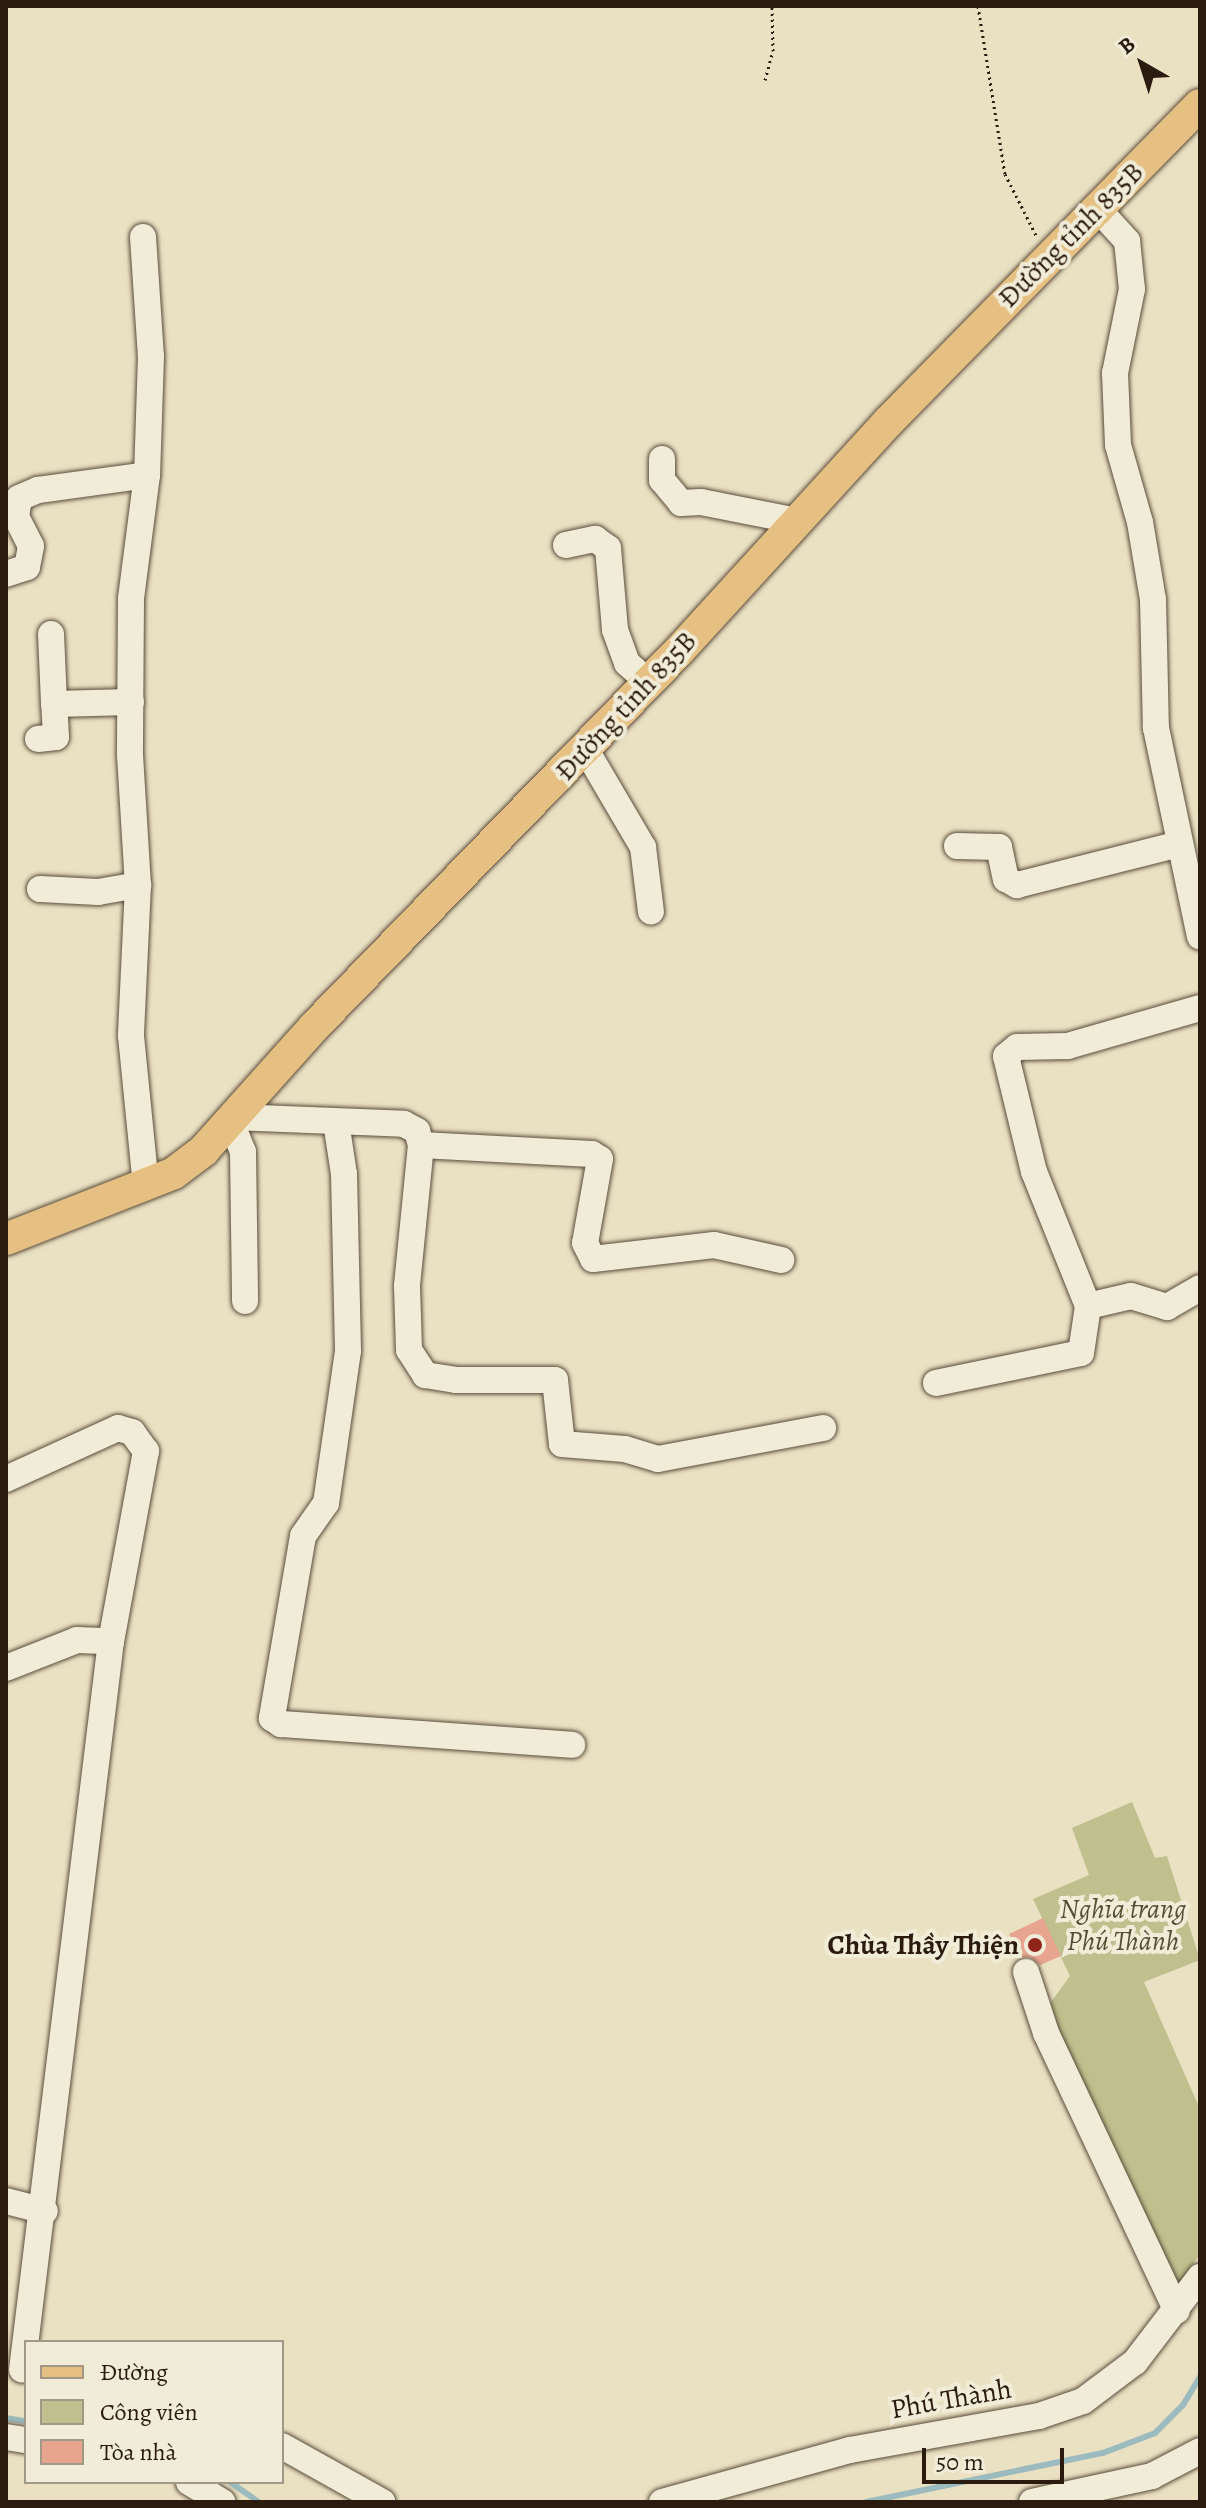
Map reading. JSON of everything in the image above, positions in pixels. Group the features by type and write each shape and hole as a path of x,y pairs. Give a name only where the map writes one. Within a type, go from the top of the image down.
{"main road":[{"name":"Đường tỉnh 835B","path":"6,1239 174,1173 228,1123 314,1027 586,750 797,521 1048,258 1200,105"}],"street":[{"path":"1097,208 1127,241 1132,289 1115,373 1118,445 1140,522 1153,600 1156,728 1200,936"},
{"path":"143,237 151,356 147,475 131,599 131,702 138,885 131,1036 146,1186"},
{"path":"662,459 662,480 681,503 701,502 797,521"},
{"path":"6,574 27,567 31,546 16,517 19,498 38,490 147,475"},
{"path":"566,545 595,539 608,548 615,630 627,663 649,683"},
{"path":"38,739 56,737 51,634"},
{"path":"54,704 131,702"},
{"path":"586,750 643,847 651,912"},
{"path":"957,846 999,847 1006,879 1017,885 1179,844"},
{"path":"40,889 98,892 138,885"},
{"path":"936,1383 1081,1353 1088,1306 1034,1172 1006,1056 1017,1047 1068,1046 1200,1008"},
{"path":"336,1122 344,1174 348,1351 326,1503 303,1536 272,1718 281,1724 572,1745"},
{"path":"228,1123 404,1124 417,1131 421,1145 407,1286 409,1350 425,1375 456,1380 555,1380 562,1444 625,1449 658,1459 823,1428"},
{"path":"228,1123 243,1152 245,1301"},
{"path":"421,1145 592,1154 600,1159 585,1243 593,1259 714,1245 781,1260"},
{"path":"1088,1306 1131,1296 1167,1307 1200,1288"},
{"path":"6,1479 118,1428 142,1442 146,1451 140,1501 111,1641 45,2211 18,2370"},
{"path":"6,1668 77,1640 111,1641"},
{"path":"1026,1972 1052,2048 1177,2311"},
{"path":"6,2201 45,2211"},
{"name":"Phú Thành","path":"662,2502 850,2450 1039,2416 1083,2401 1135,2362 1200,2277"},
{"path":"284,2447 382,2502"},
{"path":"1032,2502 1152,2476 1200,2451"},
{"path":"192,2484 222,2502"}],"path":[{"path":"765,80 773,51 772,6"},
{"path":"978,6 1005,174 1048,258"}],"green space":[{"name":"Nghĩa trang Phú Thành","path":"1132,1802 1155,1858 1167,1856 1200,1960 1144,1982 1200,2109 1200,2254 1174,2291 1043,2013 1070,1976 1033,1899 1089,1875 1072,1828"}],"building":[{"name":"Chùa Thầy Thiện","path":"1043,1918 1061,1956 1040,1965 1030,1957 1020,1957 1009,1934"}],"waterway":[{"path":"866,2502 1103,2453 1155,2433 1183,2405 1200,2377"},
{"path":"6,2418 24,2421"},
{"path":"233,2484 259,2502"}],"place":[{"name":"Chùa Thầy Thiện","path":"1035,1945"}]}
